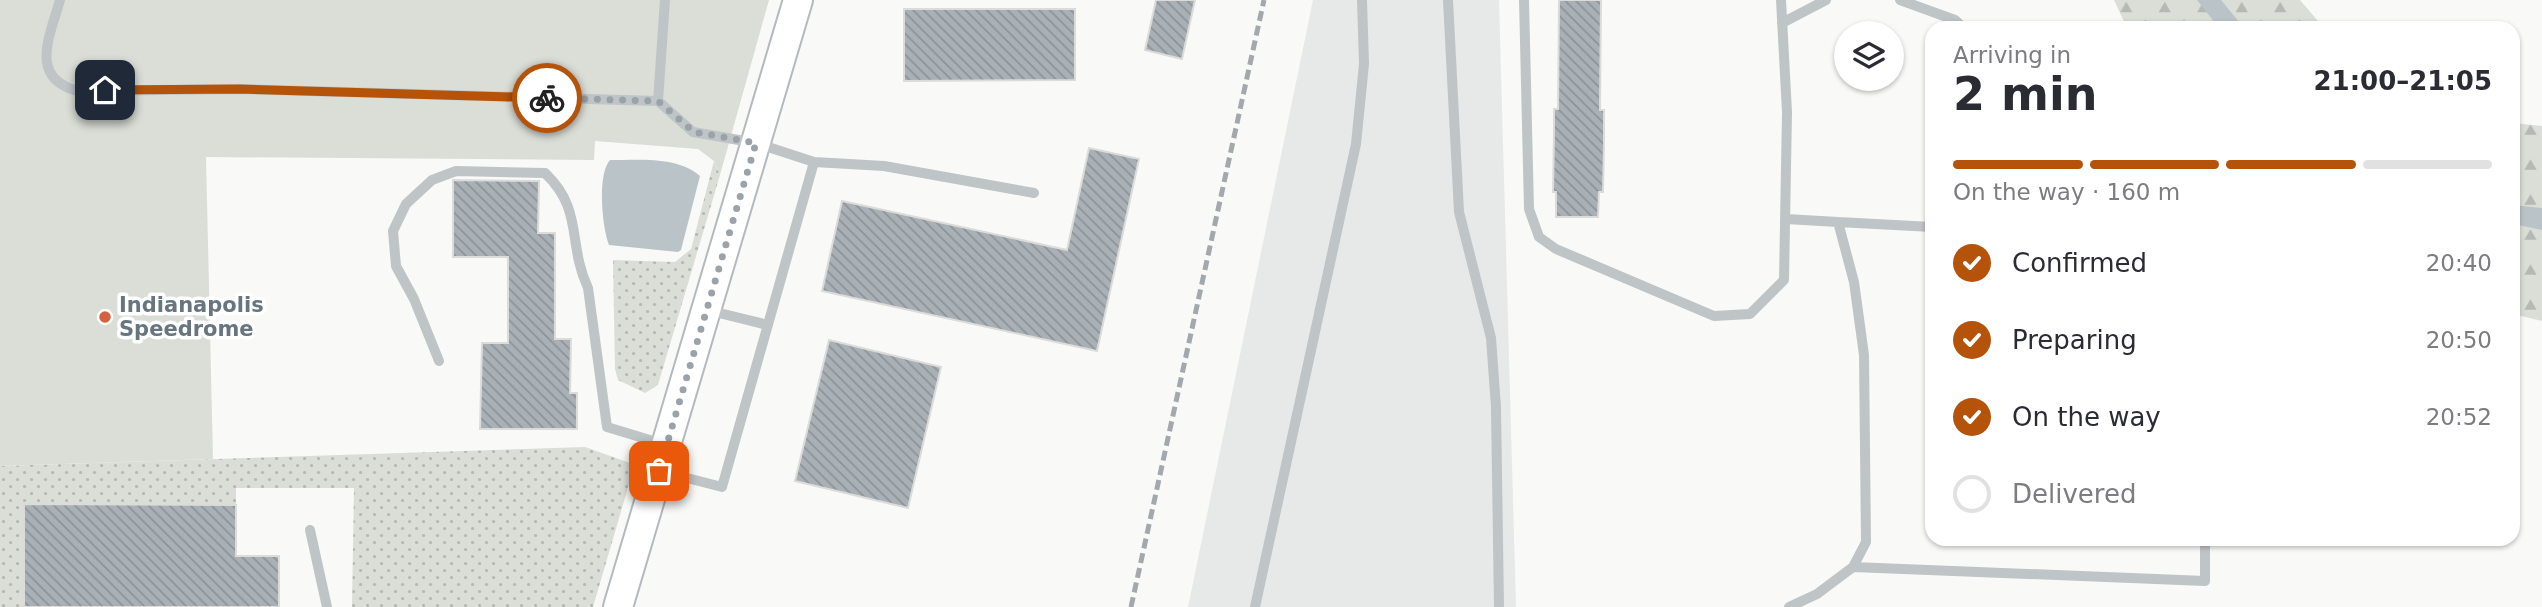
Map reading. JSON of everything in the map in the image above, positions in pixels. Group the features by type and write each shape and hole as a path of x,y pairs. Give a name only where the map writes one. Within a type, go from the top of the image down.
{"main road":[{"path":"618,607 798,0"}],"lane":[{"path":"60,0 46,54 47,68 58,84 78,91 240,89 658,101 694,132 756,143 814,162 884,166 1034,192"},
{"path":"658,101 665,0"},
{"path":"1255,607 1356,144 1364,64 1362,0"},
{"path":"1448,0 1459,212 1492,352 1496,407 1499,607"},
{"path":"1524,0 1529,209 1539,237 1556,249 1714,316 1750,314 1784,280 1787,112 1781,0"},
{"path":"1782,23 1826,0"},
{"path":"1900,0 1956,21"},
{"path":"439,361 414,299 396,266 393,231 406,204 432,180 456,171 545,173 561,189 570,208 578,267 588,288 607,427 722,487 814,162"},
{"path":"1786,219 1925,227"},
{"path":"1789,607 1817,594 1853,567 1866,542 1864,355 1854,282 1838,222"},
{"path":"706,310 768,325"},
{"path":"310,530 327,607"},
{"path":"1853,567 2205,581 2204,546"}],"shaded area":[{"path":"1313,0 1499,0 1516,607 1188,607"},
{"path":"2197,0 2221,0 2238,21 2214,21"},
{"path":"610,160 670,162 700,176 681,250 678,252 609,245 604,227 602,189 603,177"},
{"path":"2520,206 2542,208 2542,230 2520,225"}],"green space":[{"name":"Indianapolis Speedrome","path":"0,0 769,0 720,175 714,161 698,149 595,141 594,160 206,157 213,459 0,466"},
{"path":"2114,0 2300,0 2318,21 2124,21"},
{"path":"2520,124 2542,126 2542,321 2520,316"},
{"path":"714,161 720,175 658,385 645,393 618,380 615,369 613,260 675,262 691,249"},
{"path":"585,447 630,463 632,474 593,607 352,607 354,488 236,488 236,505 24,505 24,607 0,607 0,466"}],"building":[{"path":"1156,0 1195,0 1182,59 1145,50"},
{"path":"1559,0 1601,0 1600,110 1604,110 1604,143 1603,192 1599,192 1598,217 1556,217 1556,192 1553,192 1554,109 1558,109"},
{"path":"904,9 1075,9 1075,80 904,81"},
{"path":"1089,148 1139,159 1097,351 822,291 842,201 1067,250"},
{"path":"453,180 539,181 538,233 555,233 555,339 571,339 570,393 577,393 577,429 480,429 482,343 508,343 508,257 453,257"},
{"path":"829,340 941,367 908,508 795,481"},
{"path":"24,504 236,505 236,556 279,556 279,607 24,607"}],"railway":[{"path":"1131,607 1264,0"}],"way so far":[{"path":"547,98 658,101 694,132 756,143 659,471"}],"place":[{"name":"Indianapolis Speedrome","path":"105,317"}],"route":[{"path":"105,90 240,89 547,98"}]}
